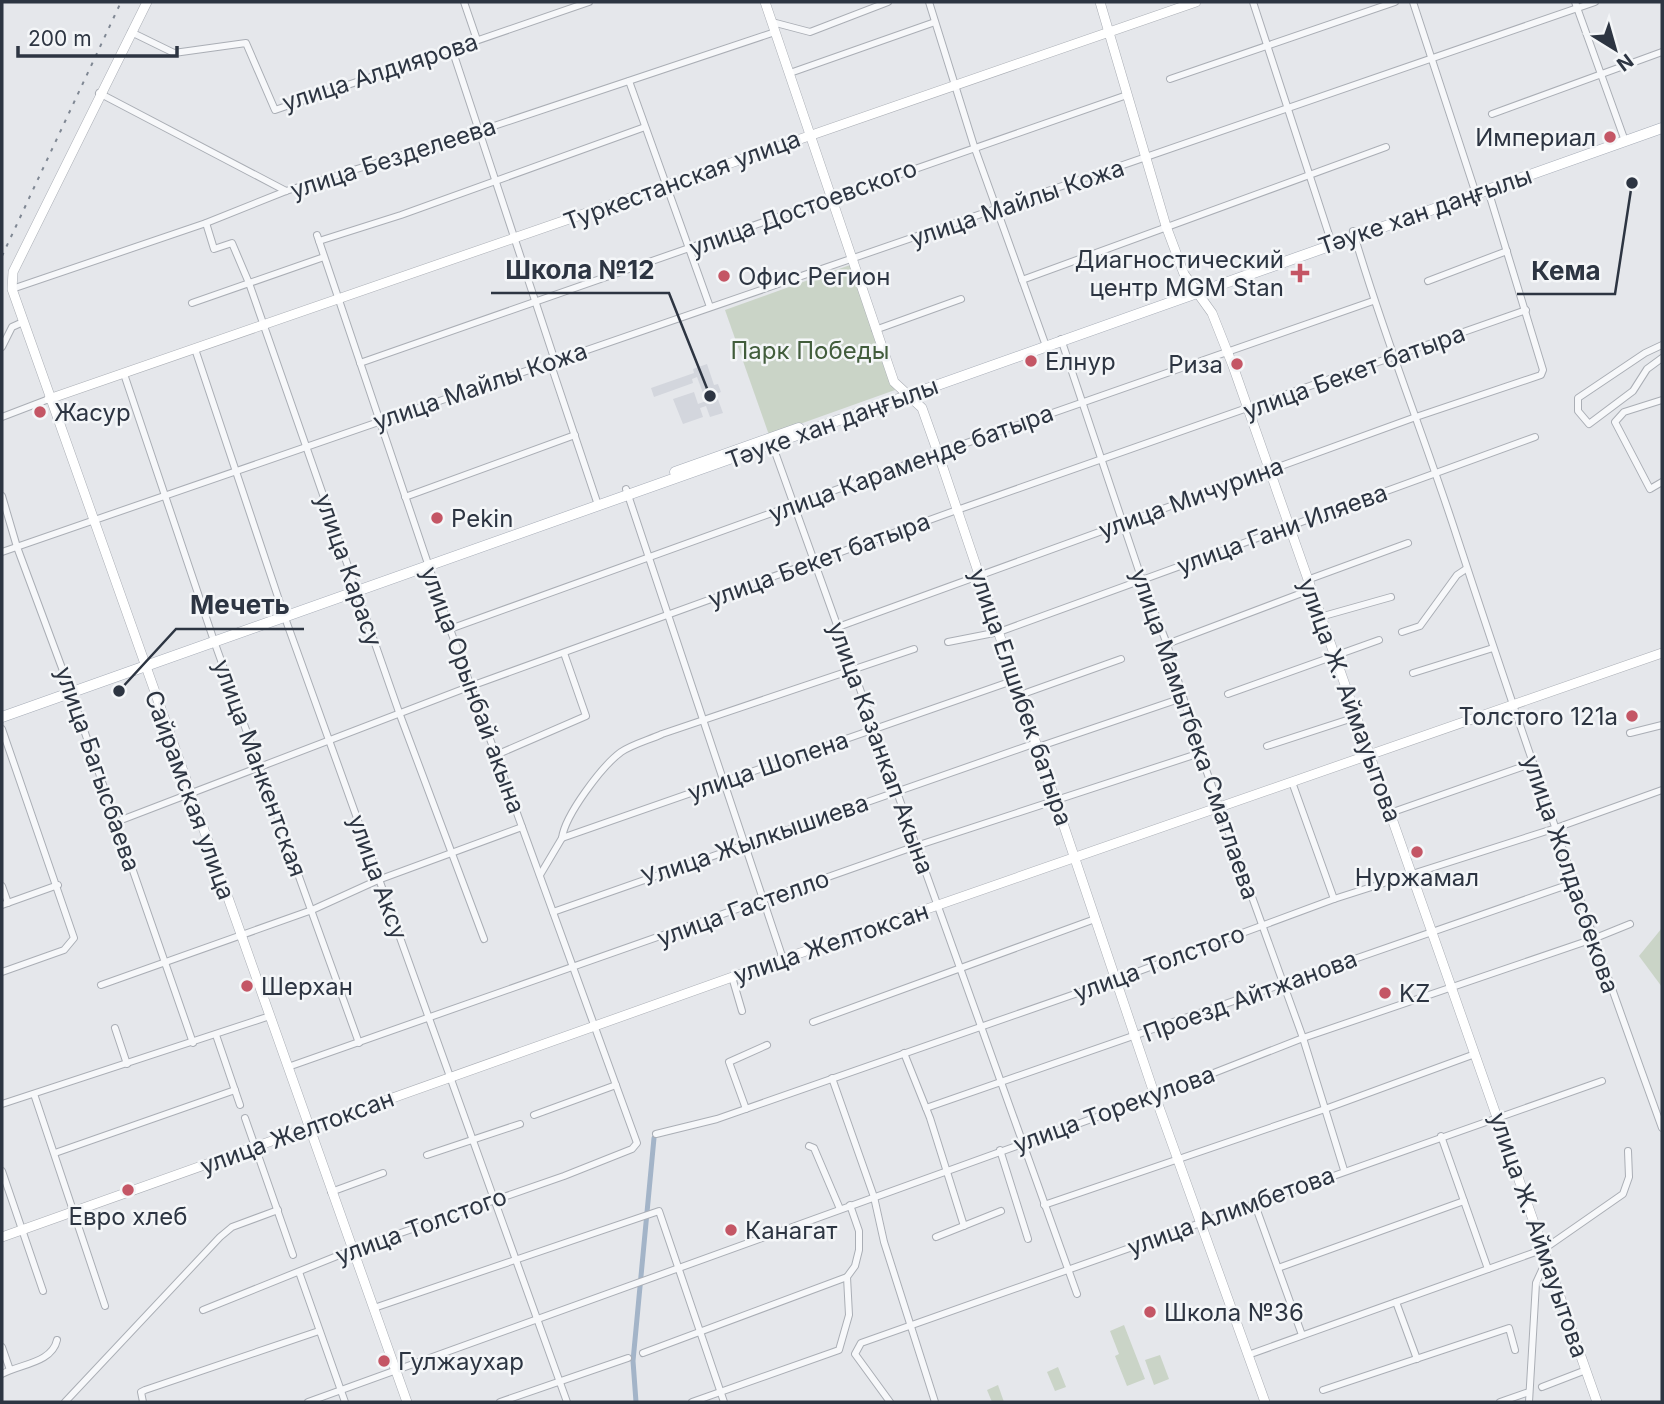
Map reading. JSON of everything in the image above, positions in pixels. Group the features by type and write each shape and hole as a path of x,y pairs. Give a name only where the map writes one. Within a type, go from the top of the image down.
{"main road":[{"name":"Тәуке хан даңғылы","path":"2,712 1046,345 1332,240 1662,126"},
{"name":"Тәуке хан даңғылы","path":"1476,192 1488,190 1624,139"},
{"name":"Тәуке хан даңғылы","path":"2,717 70,690"}],"street":[{"path":"12,289 13,272 99,93 147,2"},
{"path":"464,2 477,40"},
{"name":"улица Алдиярова","path":"130,31 174,53 246,43 275,110 589,2"},
{"name":"улица Елшибек батыра","path":"765,2 894,382 922,408 1155,1096 1265,1402"},
{"path":"773,27 810,32 888,2"},
{"path":"929,2 974,146 1046,345"},
{"name":"улица Ж. Аймауытова","path":"1100,2 1166,226 1184,274 1212,313 1227,351 1597,1402"},
{"name":"Туркестанская улица","path":"49,399 1196,2"},
{"path":"1253,2 1332,240"},
{"path":"1170,79 1395,2"},
{"path":"1413,2 1476,192"},
{"name":"улица Майлы Кожа","path":"2,552 1146,159 1576,5 1595,2"},
{"path":"1576,5 1624,139"},
{"path":"790,73 936,22"},
{"name":"улица Безделеева","path":"12,289 206,223 286,191 479,131 773,27"},
{"path":"452,49 597,503"},
{"path":"1492,114 1662,52"},
{"path":"629,80 687,249 710,307"},
{"path":"99,93 286,191"},
{"name":"улица Достоевского","path":"360,363 534,300 832,199 974,146 1127,95"},
{"path":"495,181 645,127"},
{"path":"1022,280 1386,147"},
{"name":"улица Орынбай акына","path":"495,181 318,238 450,629 637,1143"},
{"path":"1488,190 1526,310"},
{"name":"улица Карасу","path":"206,223 214,249 232,243 249,283 400,715 484,939"},
{"name":"улица Жолдасбекова","path":"1354,233 1373,301 1573,883 1662,1128"},
{"path":"1428,281 1507,251"},
{"path":"192,303 324,257"},
{"name":"Сайрамская улица","path":"12,289 92,521 407,1402"},
{"path":"875,330 961,299"},
{"name":"улица Караменде батыра","path":"450,629 649,559 794,504 1373,301"},
{"name":"улица Бекет батыра","path":"116,822 471,686 815,561 1526,310"},
{"name":"улица Мичурина","path":"838,627 1413,418 1535,378 1543,370 1526,310"},
{"path":"2,347 12,327 23,322"},
{"name":"улица Мамытбека Сматлаева","path":"1061,339 1142,580 1167,644 1200,753 1303,1038 1344,1170"},
{"path":"1662,345 1645,353 1578,398 1578,411 1589,424 1633,391 1647,369 1662,358"},
{"name":"улица Аксу","path":"195,349 283,613 378,880 452,1076 567,1402"},
{"name":"улица Манкентская","path":"124,373 213,639 359,1043"},
{"path":"2,417 49,399"},
{"path":"1662,400 1624,412 1615,422 1650,489 1662,482"},
{"path":"405,497 575,435"},
{"name":"улица Гани Иляева","path":"948,642 999,632 1535,437"},
{"name":"улица Казанкап Акына","path":"771,442 1077,1294"},
{"path":"626,493 670,614 702,720 783,959"},
{"name":"улица Багысбаева","path":"2,496 17,547 70,690 193,1043"},
{"path":"1307,580 1408,543"},
{"path":"1402,632 1420,626 1457,575 1466,569"},
{"path":"1167,644 1310,590"},
{"path":"1320,617 1391,597"},
{"path":"1228,694 1378,640"},
{"path":"1413,673 1493,648"},
{"path":"540,875 562,838 564,824 607,766 622,752 702,720 914,649"},
{"path":"496,755 586,716 564,653"},
{"name":"улица Желтоксан","path":"2,1237 783,959 1662,653"},
{"path":"1020,695 1121,659"},
{"name":"улица Шопена","path":"562,838 1015,680"},
{"path":"1037,745 1182,698"},
{"path":"1268,746 1356,717"},
{"path":"1629,733 1662,725"},
{"path":"2,729 74,933 72,943 64,950 2,972"},
{"name":"Улица Жылкышиева","path":"553,912 896,791 1037,745"},
{"name":"улица Гастелло","path":"288,1067 916,846 1200,753"},
{"path":"1390,813 1533,763"},
{"path":"1292,782 1334,900"},
{"name":"улица Толстого","path":"656,1134 832,1079 1334,900 1556,828 1662,790"},
{"path":"101,985 312,910 378,880 522,827"},
{"name":"Проезд Айтжанова","path":"926,1108 1573,883"},
{"path":"2,886 5,904 58,885"},
{"path":"813,1021 1095,919"},
{"name":"улица Торекулова","path":"308,1402 1021,1142 1155,1096 1303,1038 1630,924"},
{"path":"732,977 742,1011"},
{"path":"2,1104 270,1016"},
{"path":"115,1028 127,1064"},
{"path":"216,1035 240,1105"},
{"path":"746,1108 729,1062 767,1045"},
{"path":"904,1053 926,1108 964,1226"},
{"path":"1044,1205 1325,1110 1475,1054"},
{"path":"832,1079 874,1197 884,1242 935,1402"},
{"name":"улица Алимбетова","path":"890,1402 859,1363 855,1354 861,1343 1497,1116 1602,1082"},
{"path":"534,1115 616,1085"},
{"path":"55,1153 235,1090"},
{"path":"34,1094 105,1306"},
{"path":"245,1118 293,1255"},
{"path":"427,1155 520,1124"},
{"path":"1441,1136 1488,1269"},
{"name":"улица Толстого","path":"203,1310 352,1250 564,1176 632,1149 637,1143"},
{"path":"809,1146 814,1148 840,1209"},
{"path":"1000,1150 1028,1238"},
{"path":"1248,1355 1488,1269 1545,1254 1623,1194 1629,1177 1628,1151"},
{"path":"2,1171 43,1291"},
{"path":"331,1192 383,1173"},
{"path":"1278,1268 1464,1201"},
{"path":"1254,1202 1302,1335"},
{"path":"643,1353 847,1278 855,1266 859,1250 859,1231 850,1206"},
{"path":"65,1402 220,1237 232,1227 278,1210"},
{"path":"936,1237 1001,1211"},
{"path":"374,1308 644,1214 660,1212 723,1402"},
{"path":"1529,1402 1536,1283 1545,1254"},
{"path":"299,1272 345,1402"},
{"path":"692,1402 839,1350 849,1315 847,1278"},
{"path":"1396,1302 1417,1359"},
{"path":"1323,1390 1509,1328 1515,1350"},
{"path":"143,1402 141,1392 319,1331"},
{"path":"2,1374 48,1356 57,1340"},
{"path":"2,1347 10,1370"},
{"path":"500,1402 628,1358"},
{"path":"1542,1387 1586,1370"},
{"path":"1500,1402 1529,1392"}],"shaded area":[{"path":"707,364 714,385 718,384 721,392 716,394 723,413 710,417 706,406 700,408 703,417 683,424 673,399 694,392 698,404 706,401 697,377 692,379 693,383 654,397 651,388 694,373 693,369"}],"green space":[{"name":"Парк Победы","path":"850,265 895,390 769,435 725,310"},
{"path":"1662,928 1662,987 1639,956"},
{"path":"1124,1325 1145,1379 1127,1386 1115,1356 1119,1354 1110,1331"},
{"path":"1160,1355 1169,1379 1154,1385 1145,1360"},
{"path":"1058,1367 1066,1387 1055,1391 1047,1372"},
{"path":"998,1385 1004,1402 992,1402 987,1390"}],"waterway":[{"path":"636,1402 633,1361 654,1138"}],"railway":[{"path":"2,256 121,2"}],"place":[{"name":"Империал","path":"1610,137"},
{"name":"Кема","path":"1632,183"},
{"name":"Диагностический центр MGM Stan","path":"1300,273"},
{"name":"Офис Регион","path":"724,276"},
{"name":"Елнур","path":"1031,361"},
{"name":"Риза","path":"1237,364"},
{"name":"Школа №12","path":"710,396"},
{"name":"Жасур","path":"40,412"},
{"name":"Pekin","path":"437,518"},
{"name":"Мечеть","path":"119,691"},
{"name":"Толстого 121а","path":"1632,716"},
{"name":"Нуржамал","path":"1417,852"},
{"name":"Шерхан","path":"247,986"},
{"name":"KZ","path":"1385,993"},
{"name":"Евро хлеб","path":"128,1190"},
{"name":"Канагат","path":"731,1230"},
{"name":"Школа №36","path":"1150,1312"},
{"name":"Гулжаухар","path":"384,1361"}]}
